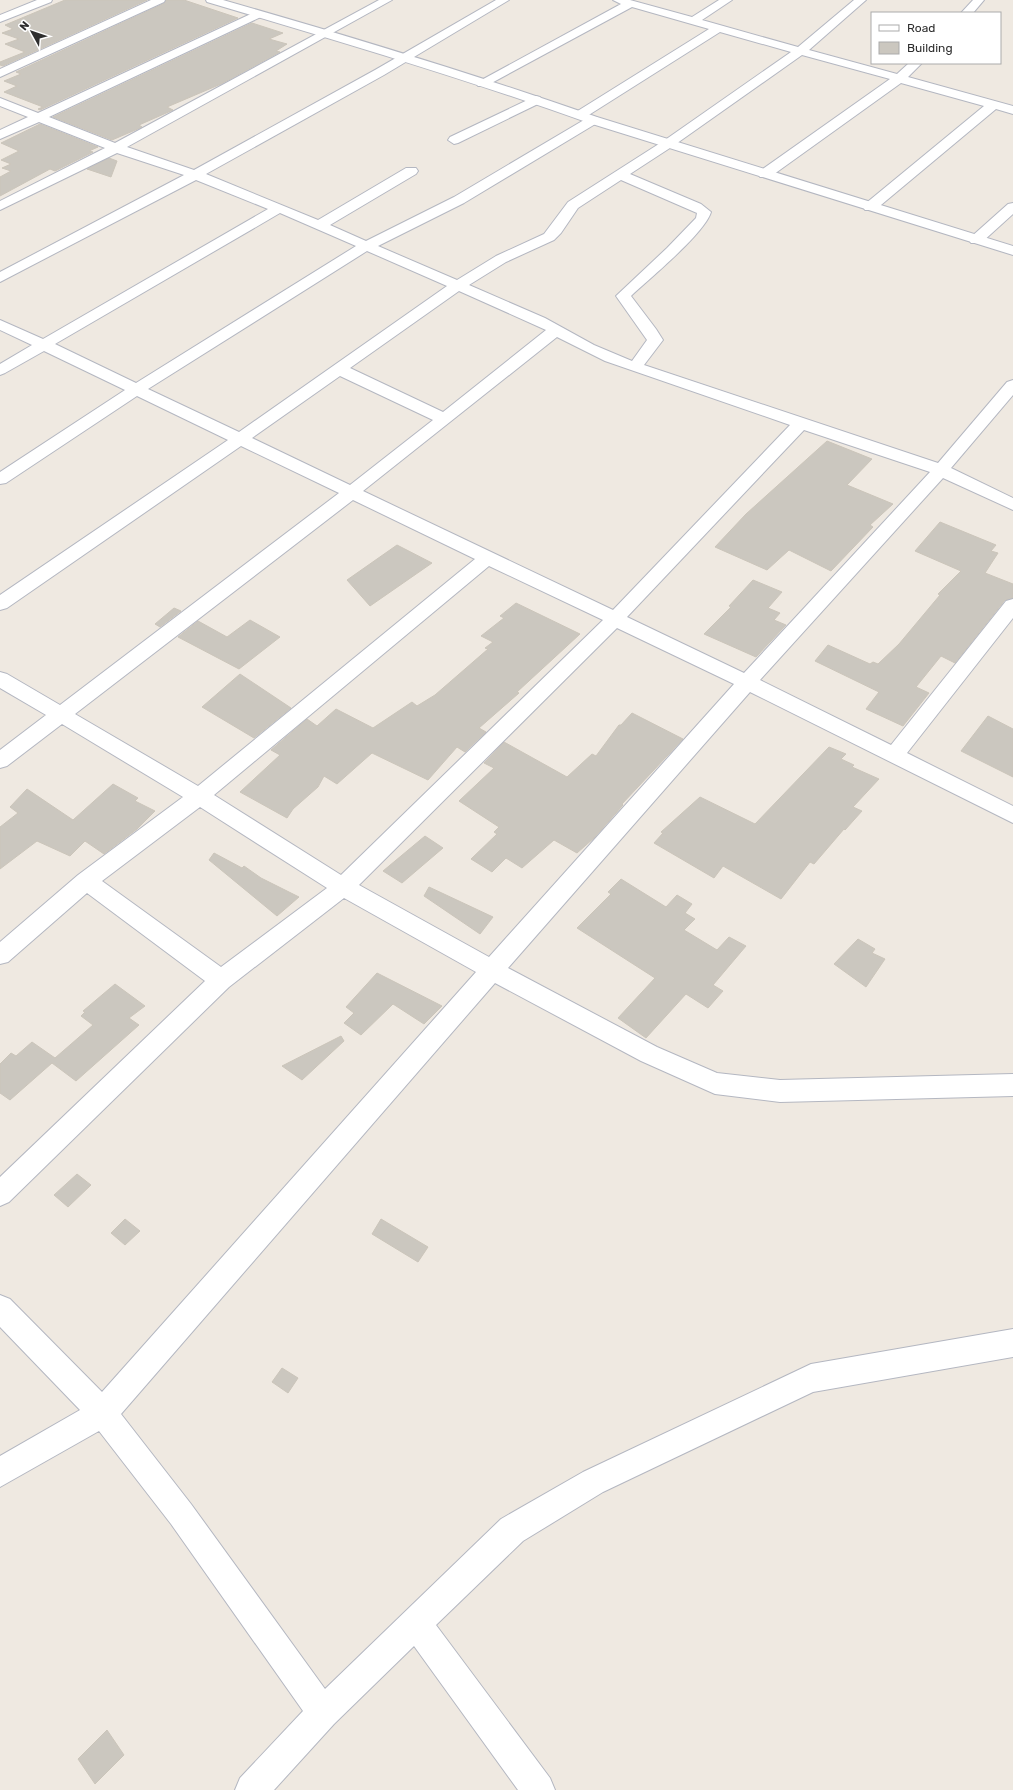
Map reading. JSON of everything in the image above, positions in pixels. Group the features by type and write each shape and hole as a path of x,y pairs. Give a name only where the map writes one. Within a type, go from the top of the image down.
{"street":[{"path":"0,20 47,0"},
{"path":"0,73 160,0"},
{"path":"211,0 244,10 259,8 325,33 536,100 593,120 1013,251"},
{"path":"0,206 116,148 256,73 325,33 387,0"},
{"path":"0,278 196,175 405,59 504,0"},
{"path":"618,0 1013,110"},
{"path":"693,21 727,0"},
{"path":"0,604 240,439 457,286 501,259 549,238 554,234 568,210 573,205 669,143 800,51 861,0"},
{"path":"968,12 979,0"},
{"path":"482,83 630,4"},
{"path":"0,135 259,8"},
{"path":"580,115 718,28"},
{"path":"765,174 900,78 915,64"},
{"path":"454,140 536,100"},
{"path":"0,102 116,148 196,175 279,208 364,247 556,330 590,348 635,367 941,470 1013,505"},
{"path":"870,207 993,104"},
{"path":"0,479 136,390 364,247 459,200 593,120"},
{"path":"318,226 411,171"},
{"path":"620,175 696,207 704,212 702,219 672,251 623,296 652,332 655,340 635,367"},
{"path":"976,240 1013,207"},
{"path":"0,370 279,208"},
{"path":"0,324 747,682 1013,815"},
{"path":"0,761 352,492 556,330"},
{"path":"338,369 444,419"},
{"path":"0,1472 103,1413 747,682 941,470 1013,385"},
{"path":"0,1194 221,980 343,887 615,619 801,423"},
{"path":"0,955 86,881 199,796 488,557"},
{"path":"894,756 1013,605"},
{"path":"0,679 199,796 343,887 492,970 649,1054 715,1083 780,1091 1013,1085"},
{"path":"86,881 221,980"},
{"path":"0,1308 103,1413 181,1514 323,1713"},
{"path":"252,1790 323,1713 512,1530 593,1482 811,1378 1013,1343"},
{"path":"416,1623 538,1790"}],"building":[{"path":"65,0 147,0 3,66 0,65 0,62 25,52 5,44 19,39 2,33 13,29 5,25"},
{"path":"166,0 184,0 238,18 40,110 38,109 43,107 4,92 17,86 4,81 21,74 16,72 165,3"},
{"path":"252,23 283,33 269,39 287,44 276,51 280,52 221,84 167,107 173,110 139,125 142,127 140,128 112,140 53,117"},
{"path":"40,124 98,147 89,151 93,152 55,171 50,169 0,196 0,177 11,171 2,168 11,164 1,160 19,151 1,143"},
{"path":"109,158 117,161 111,177 87,169"},
{"path":"827,441 872,459 847,485 893,504 870,525 873,527 831,571 789,550 767,570 715,547 746,514"},
{"path":"940,522 996,545 991,551 998,553 985,573 1013,584 1013,598 1005,600 955,663 941,656 916,687 929,693 903,726 866,709 879,692 815,661 828,645 870,664 873,662 878,664 899,644 940,595 938,594 961,571 915,551"},
{"path":"397,545 432,563 370,606 347,580"},
{"path":"753,580 782,592 768,608 780,613 774,620 786,625 756,657 704,634 731,607 729,606"},
{"path":"516,603 580,634 517,692 519,693 479,728 486,732 465,752 457,747 428,780 372,753 337,784 324,776 318,787 293,809 287,818 240,792 280,755 271,750 307,719 317,726 336,709 373,728 412,702 417,706 435,695 488,649 485,648 493,642 481,636 504,618 500,616"},
{"path":"174,608 181,611 160,627 155,624"},
{"path":"250,620 280,637 239,669 178,637 198,621 227,637"},
{"path":"240,674 291,708 254,738 202,707"},
{"path":"632,713 683,739 622,804 623,805 594,838 577,853 554,840 522,868 506,858 492,872 471,859 497,834 494,832 499,827 459,801 494,768 484,763 504,742 567,777 592,754 596,756 619,725 621,725"},
{"path":"988,716 1013,729 1013,777 961,751"},
{"path":"829,747 846,754 841,759 854,765 852,767 879,779 853,807 862,811 845,830 844,829 814,864 810,862 781,899 723,866 714,878 654,843 663,833 661,832 700,797 755,824"},
{"path":"113,784 138,798 135,801 155,811 137,829 104,854 85,841 70,856 37,841 0,869 0,827 18,813 10,807 27,789 73,820"},
{"path":"425,836 443,848 402,883 383,871"},
{"path":"214,853 242,868 244,866 261,878 299,897 277,916 209,860"},
{"path":"621,879 666,907 677,895 692,904 685,913 695,919 684,930 717,950 729,937 746,946 713,985 723,991 708,1008 686,994 646,1038 618,1018 655,978 577,928 611,894 608,892"},
{"path":"429,887 493,917 480,934 424,896"},
{"path":"858,939 875,949 872,953 885,959 866,987 834,964"},
{"path":"377,973 442,1006 424,1024 393,1004 361,1035 344,1023 354,1013 346,1007"},
{"path":"115,984 145,1006 129,1018 139,1025 76,1081 52,1063 10,1100 0,1093 0,1064 11,1053 16,1056 32,1042 55,1058 93,1025 81,1016 85,1012 83,1011"},
{"path":"341,1036 344,1041 302,1080 282,1066"},
{"path":"77,1174 91,1185 68,1207 54,1195"},
{"path":"125,1219 140,1231 125,1245 111,1233"},
{"path":"381,1219 428,1247 418,1262 372,1234"},
{"path":"282,1368 298,1378 288,1393 272,1382"},
{"path":"107,1730 124,1755 95,1784 78,1759"}]}
